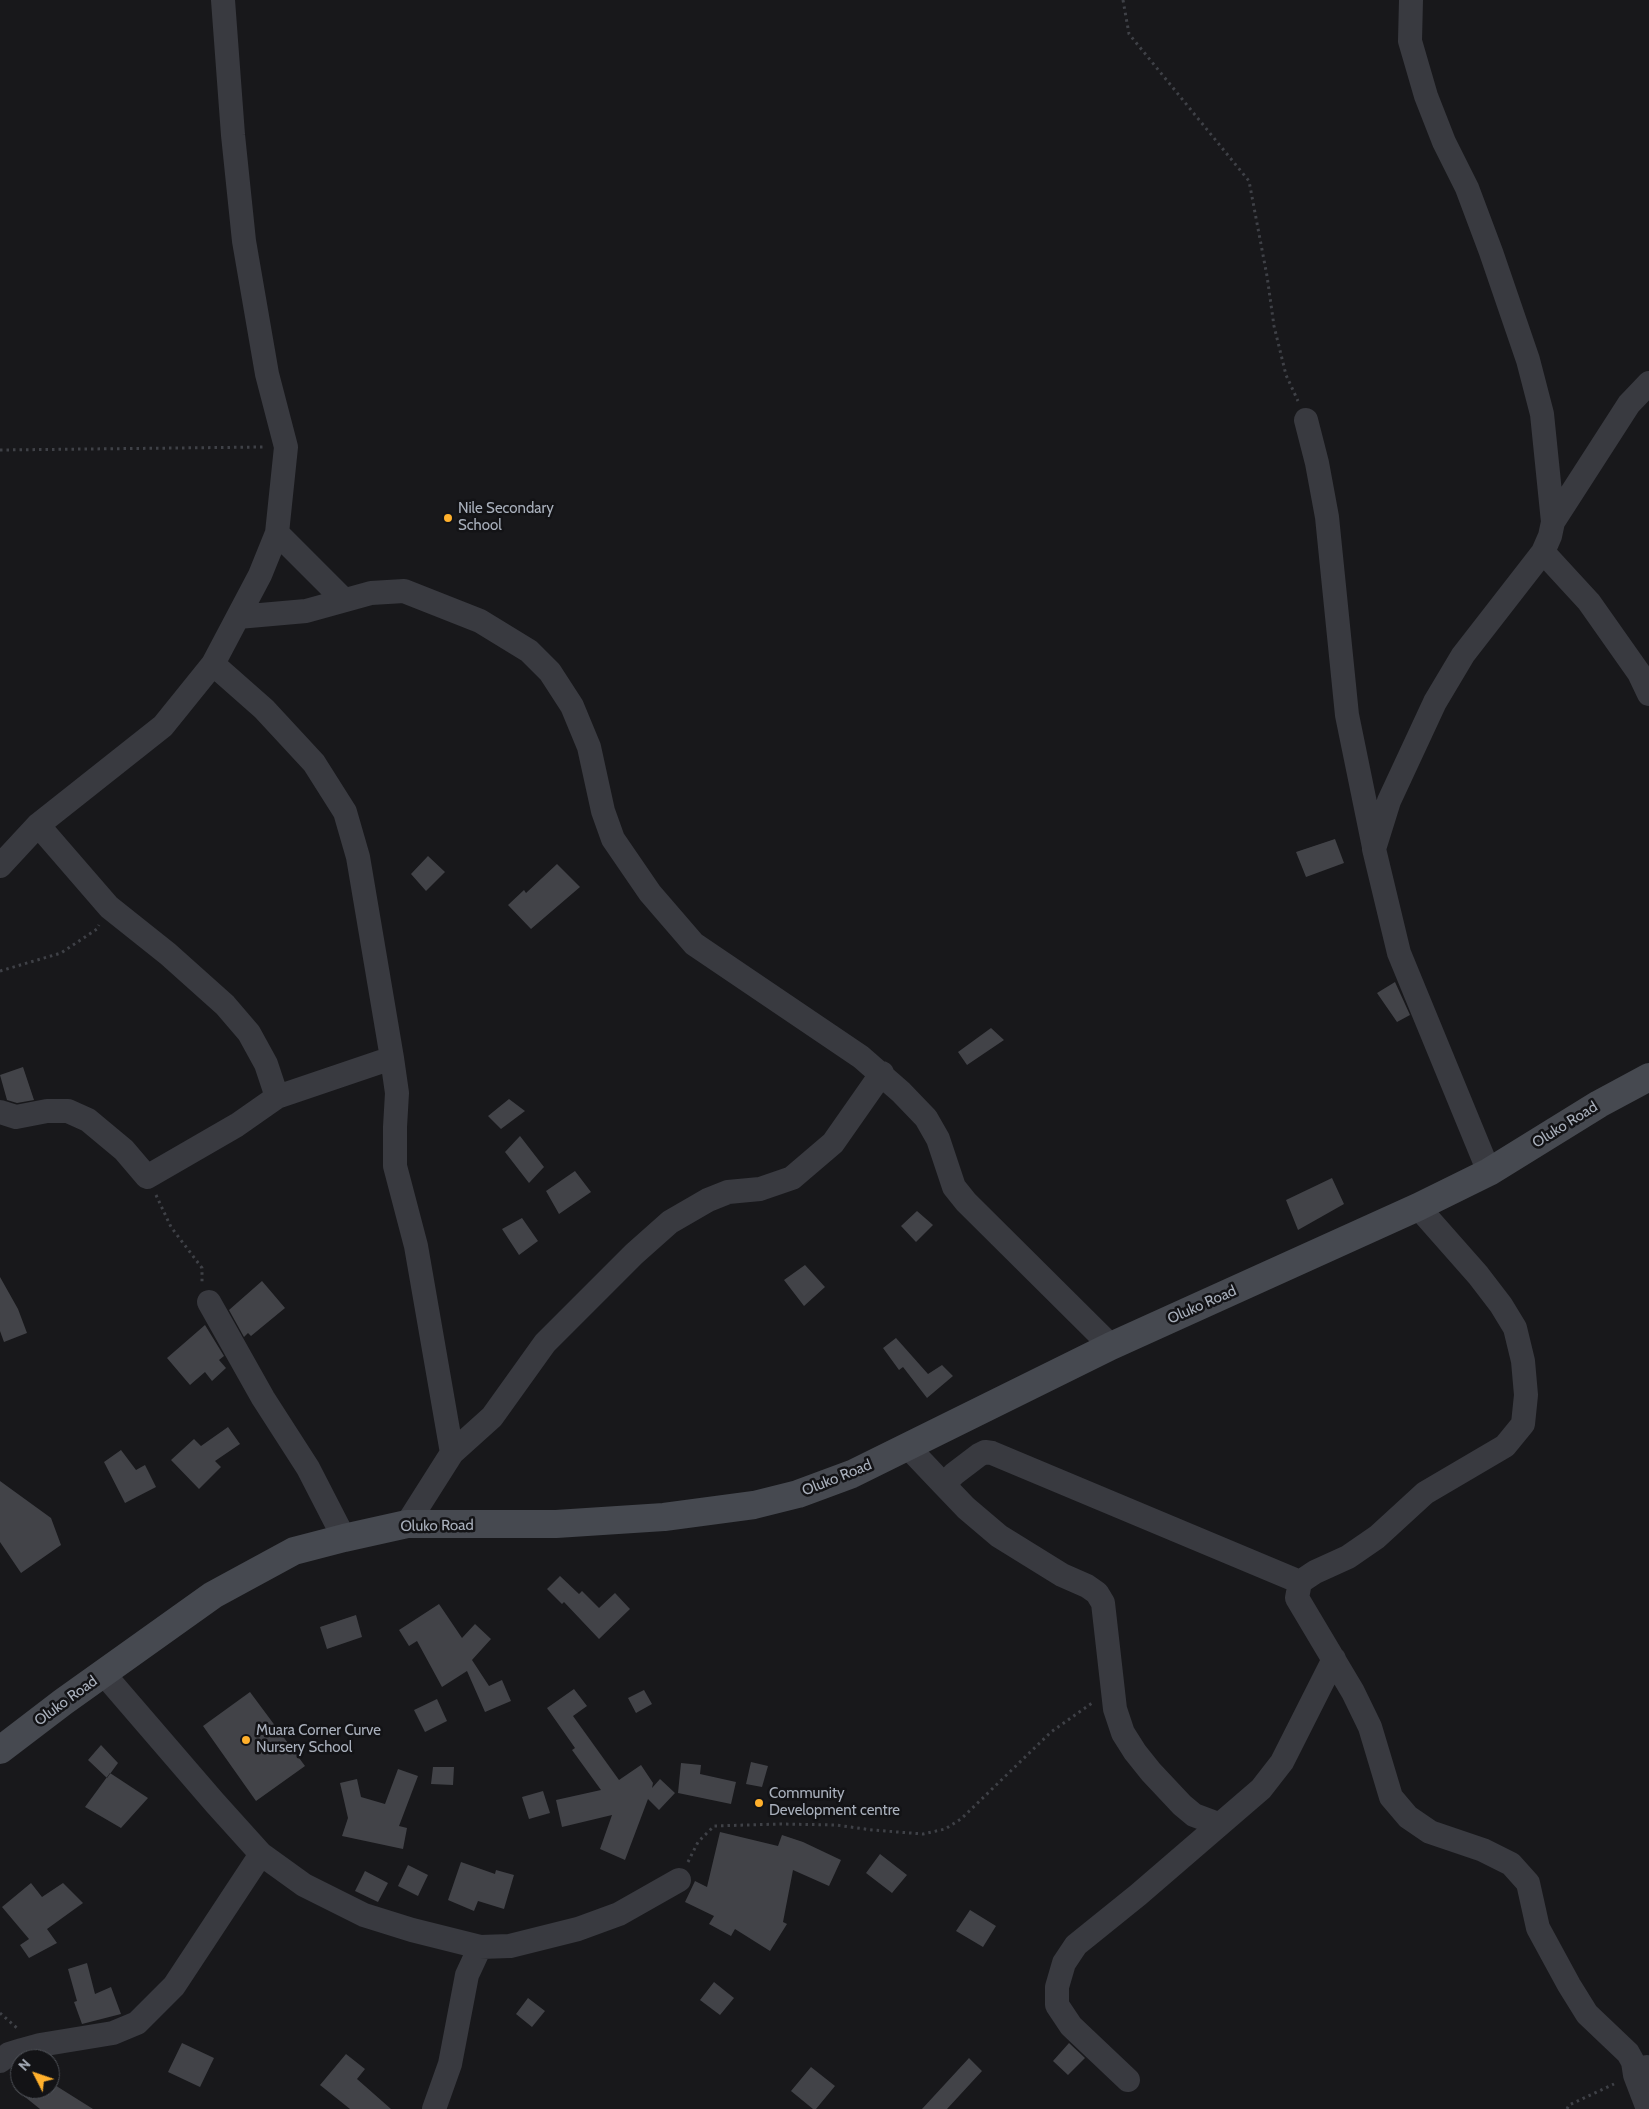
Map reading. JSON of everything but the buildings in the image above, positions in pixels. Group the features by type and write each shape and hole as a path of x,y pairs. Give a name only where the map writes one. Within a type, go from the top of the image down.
{"main road":[{"name":"Oluko Road","path":"0,1750 213,1595 294,1551 406,1524 556,1524 664,1517 754,1505 798,1494 852,1474 1111,1346 1418,1208 1489,1172 1599,1104 1649,1076"}],"street":[{"path":"0,866 38,825 163,726 213,664 260,575 277,532 286,447 267,374 244,241 233,135 223,0"},
{"path":"1374,848 1389,801 1435,702 1463,656 1543,552 1550,536 1553,522 1542,414 1528,360 1470,197 1444,142 1426,96 1410,41 1411,0"},
{"path":"1553,522 1629,404 1649,383"},
{"path":"1306,420 1317,463 1327,517 1347,715 1374,848 1399,953 1422,1014 1489,1172"},
{"path":"277,532 344,600"},
{"path":"1543,552 1589,602 1639,673 1649,694"},
{"path":"238,617 306,611 371,593 404,591 480,622 529,651 550,672 572,706 589,747 613,839 650,893 694,944 817,1026 882,1073 926,1118 938,1140 954,1187 966,1202 1111,1346"},
{"path":"213,664 264,709 314,763 345,812 358,857 397,1093 395,1166 416,1246 452,1454"},
{"path":"38,825 109,907 168,954 225,1005 249,1033 266,1064 277,1096"},
{"path":"0,1112 16,1117 47,1111 68,1111 88,1120 124,1150 148,1177 222,1134 277,1096 392,1058"},
{"path":"406,1524 452,1454 492,1417 545,1343 634,1254 670,1222 708,1200 728,1192 760,1189 792,1178 833,1143 882,1073"},
{"path":"1418,1208 1478,1275 1501,1305 1515,1328 1523,1361 1526,1395 1523,1424 1505,1446 1425,1493 1377,1537 1348,1557 1315,1572 1300,1582 1297,1598 1334,1659 1370,1728 1391,1797 1408,1817 1430,1832 1483,1850 1511,1864 1528,1883 1538,1928 1569,1985 1587,2014 1642,2070 1648,2109"},
{"path":"209,1302 254,1384 308,1468 344,1538"},
{"path":"907,1446 966,1508 999,1536 1062,1575 1087,1586 1097,1593 1103,1602 1115,1708 1123,1733 1135,1752 1182,1805 1194,1815 1218,1824"},
{"path":"944,1485 954,1474 979,1455 985,1452 992,1453 1300,1582"},
{"path":"1128,2080 1071,2026 1057,2004 1057,1987 1064,1963 1076,1945 1138,1895 1218,1824 1261,1789 1282,1762 1334,1659"},
{"path":"104,1673 261,1854 304,1885 364,1915 412,1930 480,1947 510,1946 578,1929 619,1914 679,1880"},
{"path":"0,2061 8,2054 31,2047 113,2033 137,2023 174,1986 261,1854"},
{"path":"434,2109 450,2064 467,1975 480,1947"}],"path":[{"path":"1123,0 1128,34 1249,181 1267,276 1274,326 1286,375 1306,420"},
{"path":"0,450 286,447"},
{"path":"0,970 61,953 97,930 109,907"},
{"path":"148,1177 171,1227 202,1268 202,1284 209,1302"},
{"path":"679,1880 698,1842 714,1826 836,1825 924,1834 945,1829 961,1819 1051,1732 1114,1687"},
{"path":"1567,2109 1569,2105 1642,2070"}],"place":[{"name":"Nile Secondary School","path":"448,518"},
{"name":"Muara Corner Curve Nursery School","path":"246,1740"},
{"name":"Community Development centre","path":"759,1803"}]}
